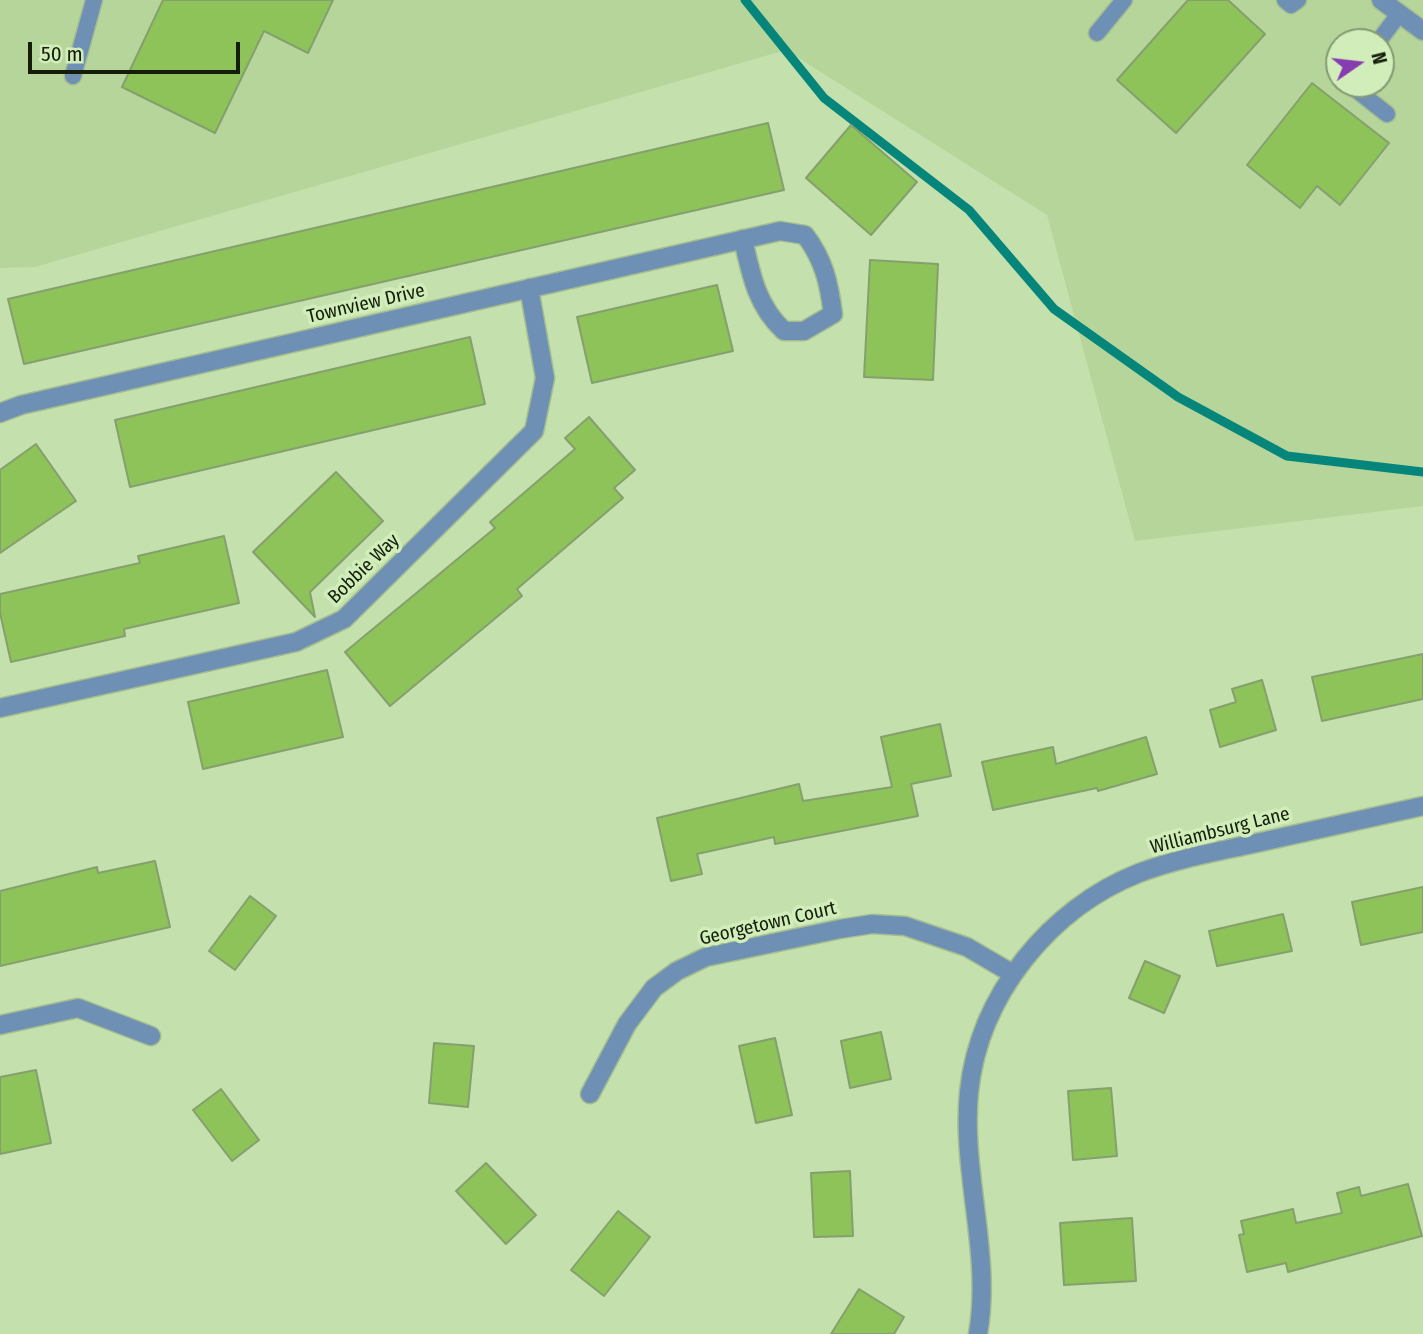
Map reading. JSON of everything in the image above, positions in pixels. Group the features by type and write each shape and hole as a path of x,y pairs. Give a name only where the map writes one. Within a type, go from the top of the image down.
{"street":[{"path":"1381,0 1423,31"},
{"path":"780,231 805,235 819,253 829,281 833,314 823,323 804,331 784,331 768,316 754,286 743,239 780,231"},
{"name":"Townview Drive","path":"0,413 21,405 743,239"},
{"name":"Bobbie Way","path":"0,708 296,642 344,620 534,431 545,378 529,288"},
{"name":"Williambsurg Lane","path":"978,1334 984,1301 981,1251 968,1149 969,1092 975,1056 987,1020 1013,974 1063,918 1138,873 1179,860 1423,806"},
{"name":"Georgetown Court","path":"590,1094 627,1024 654,988 677,971 706,957 872,924 905,926 967,947 1013,974"},
{"path":"0,1025 78,1008 151,1036"}],"lane":[{"path":"73,76 94,0"},
{"path":"1097,33 1124,0"},
{"path":"1285,0 1292,5 1298,0"},
{"path":"1388,28 1399,14"},
{"path":"1367,98 1387,114"}],"shaded area":[{"path":"0,0 1423,0 1423,506 1135,541 1047,215 786,50 35,267 0,268"}],"building":[{"path":"163,0 333,0 308,53 264,31 215,133 122,87"},
{"path":"1188,0 1228,0 1265,34 1176,133 1117,80"},
{"path":"1312,83 1325,93 1325,98 1331,98 1389,143 1340,205 1317,186 1300,208 1247,165"},
{"path":"768,123 784,190 24,364 8,299"},
{"path":"851,125 917,182 871,235 806,178"},
{"path":"870,260 938,264 933,380 864,377"},
{"path":"717,285 733,351 592,383 577,317"},
{"path":"470,337 485,404 130,487 115,420"},
{"path":"589,417 635,470 614,488 623,498 517,589 522,596 390,706 345,652 495,528 490,522 575,449 565,438"},
{"path":"36,444 76,501 0,553 0,470"},
{"path":"336,472 383,521 310,592 315,617 253,552"},
{"path":"224,536 239,603 124,629 125,636 11,662 0,613 0,594 140,563 138,556"},
{"path":"1423,654 1423,699 1322,721 1312,677"},
{"path":"327,670 343,737 203,769 188,702"},
{"path":"1262,680 1276,730 1220,747 1210,710 1236,702 1232,689"},
{"path":"940,724 951,776 911,784 918,816 775,844 774,837 697,854 702,874 671,881 657,818 799,784 803,801 892,787 881,737"},
{"path":"1146,737 1157,774 1098,791 1097,788 993,810 982,762 1053,747 1056,764"},
{"path":"155,861 170,927 0,966 0,891 97,867 98,873"},
{"path":"1423,887 1423,932 1361,945 1352,902"},
{"path":"250,896 276,916 235,970 209,951"},
{"path":"1283,914 1292,951 1217,966 1209,931"},
{"path":"1145,961 1180,976 1164,1013 1129,998"},
{"path":"881,1032 891,1079 850,1088 841,1041"},
{"path":"775,1038 792,1115 756,1123 739,1046"},
{"path":"434,1043 474,1046 468,1107 429,1103"},
{"path":"36,1070 51,1143 0,1154 0,1077"},
{"path":"1111,1088 1117,1156 1073,1160 1068,1091"},
{"path":"221,1089 259,1140 232,1161 193,1110"},
{"path":"486,1163 536,1215 506,1244 456,1191"},
{"path":"850,1171 853,1236 814,1237 811,1173"},
{"path":"1408,1184 1422,1236 1288,1272 1286,1263 1247,1272 1239,1235 1244,1234 1241,1221 1293,1209 1296,1223 1342,1213 1337,1193 1359,1187 1361,1196"},
{"path":"618,1211 650,1237 604,1296 571,1270"},
{"path":"1132,1218 1136,1281 1064,1285 1060,1223"},
{"path":"859,1289 904,1317 894,1334 831,1334"}],"waterway":[{"path":"745,0 824,98 969,210 1054,309 1178,397 1287,456 1423,472"}]}
